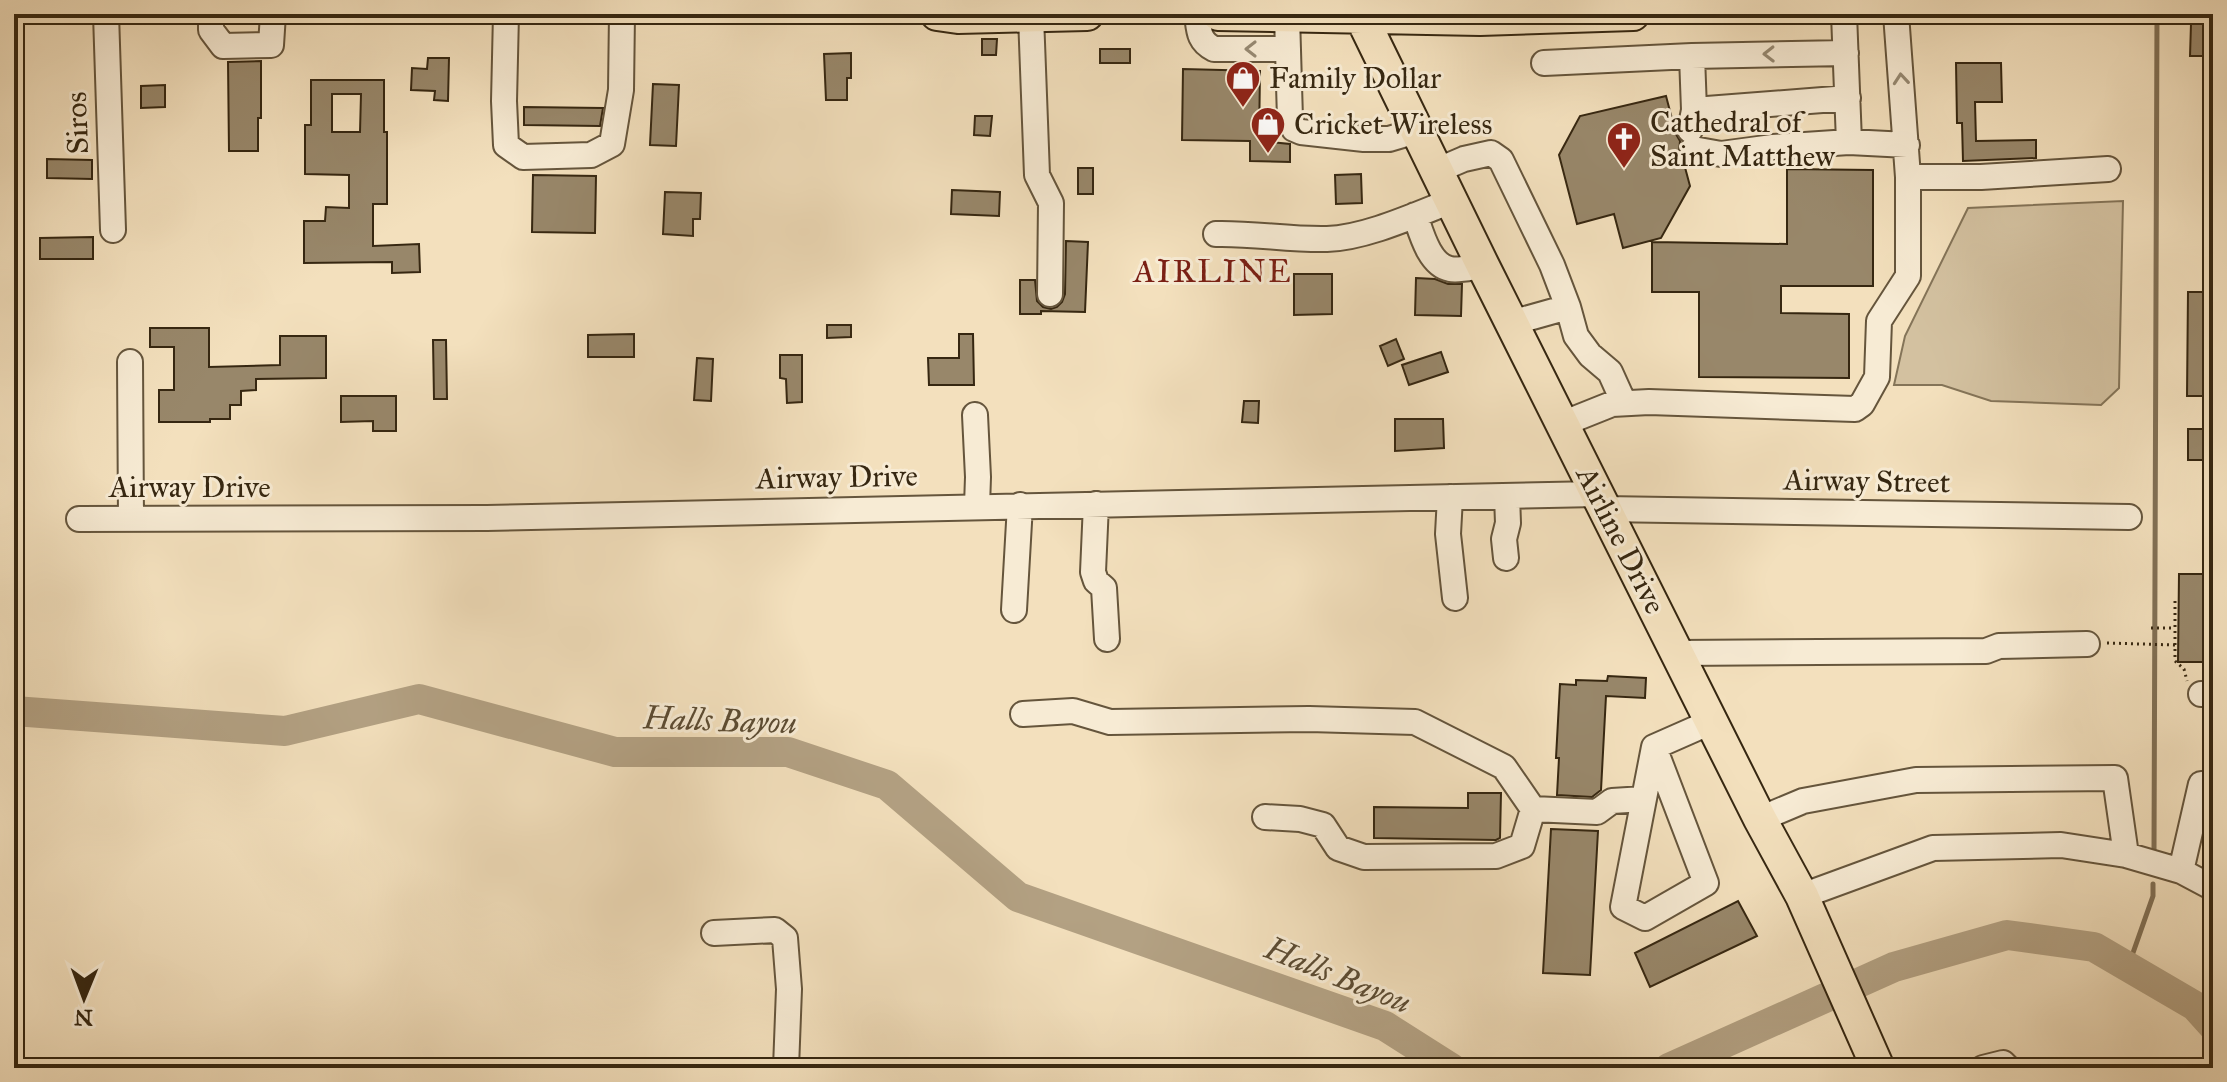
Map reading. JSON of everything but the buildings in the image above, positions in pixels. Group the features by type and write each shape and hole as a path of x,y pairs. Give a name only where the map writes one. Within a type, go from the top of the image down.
{"main road":[{"path":"937,14 958,17 1087,14"},
{"path":"1218,14 1480,19 1633,14"},
{"name":"Airline Drive","path":"1360,16 1760,819 1802,896 1875,1062"}],"street":[{"name":"Siros","path":"106,14 113,230"},
{"path":"211,14 211,30 223,46 271,45 273,14"},
{"path":"506,14 506,145 523,157 591,155 612,144 621,90 622,14"},
{"path":"1197,14 1200,37 1214,49 1288,49"},
{"path":"1844,14 1849,142"},
{"path":"1562,424 1612,404 1624,403 1855,409 1862,404 1877,377 1879,321 1908,276 1907,145 1896,14"},
{"path":"1031,16 1037,175 1051,203 1050,294"},
{"path":"1287,16 1290,119 1294,129 1364,139 1389,139 1416,131"},
{"path":"1544,63 1846,53"},
{"path":"1692,56 1692,129 1721,154 1849,142 1907,145"},
{"path":"1692,129 1848,98"},
{"path":"1436,171 1478,154 1491,153 1501,160 1552,265 1576,336 1590,355 1610,372 1624,403"},
{"path":"1908,177 1981,177 2108,169"},
{"path":"1216,234 1330,239 1354,235 1451,201"},
{"path":"1415,215 1436,262 1449,269 1483,266"},
{"path":"1511,323 1568,307"},
{"path":"130,362 131,518"},
{"path":"975,415 977,506"},
{"path":"1506,558 1507,496"},
{"name":"Airway Drive","path":"79,519 487,518 1507,496 1601,501"},
{"path":"1450,497 1448,534 1455,598"},
{"name":"Airway Street","path":"1601,501 2129,517"},
{"path":"1096,504 1093,572 1096,581 1104,588 1107,639"},
{"path":"1014,610 1020,505"},
{"path":"1678,653 1986,651 1999,646 2087,644"},
{"path":"1023,714 1073,711 1110,722 1309,719 1415,722 1504,767 1533,809"},
{"path":"1654,747 1713,721"},
{"path":"1654,747 1706,883 1645,918 1623,907 1654,747"},
{"path":"1760,819 1803,801 1916,780 2115,778 2126,855"},
{"path":"2181,871 2201,784 2213,784"},
{"path":"1533,809 1597,812 1612,801 1644,799"},
{"path":"1265,817 1300,819 1323,825 1338,848 1364,857 1496,856 1522,846 1533,809"},
{"path":"1802,896 1933,848 2061,845 2126,855 2181,871 2213,888"},
{"path":"714,933 775,930 785,938 789,970 786,1068"},
{"path":"1983,1068 2003,1063 2008,1068"}],"path":[{"path":"2175,601 2172,645 2175,661 2184,669 2189,688 2207,694"},
{"path":"2151,628 2173,628"},
{"path":"2087,644 2172,645"}],"shaded area":[{"path":"2123,201 2119,388 2101,405 1991,401 1942,385 1894,385 1905,336 1968,208"}],"waterway":[{"path":"2154,850 2157,14"},
{"name":"Halls Bayou","path":"14,711 285,731 419,699 615,752 788,752 887,785 1018,897 1385,1026 1451,1068"},
{"path":"2128,967 2153,896 2153,884"},
{"name":"Halls Bayou","path":"1669,1068 1894,967 2007,935 2094,947 2195,1006 2213,1026"}],"place":[{"name":"Family Dollar","path":"1243,109"},
{"name":"Cricket Wireless","path":"1268,155"},
{"name":"Cathedral of Saint Matthew","path":"1624,170"}],"district":[{"name":"AIRLINE","path":"1213,271"}]}
